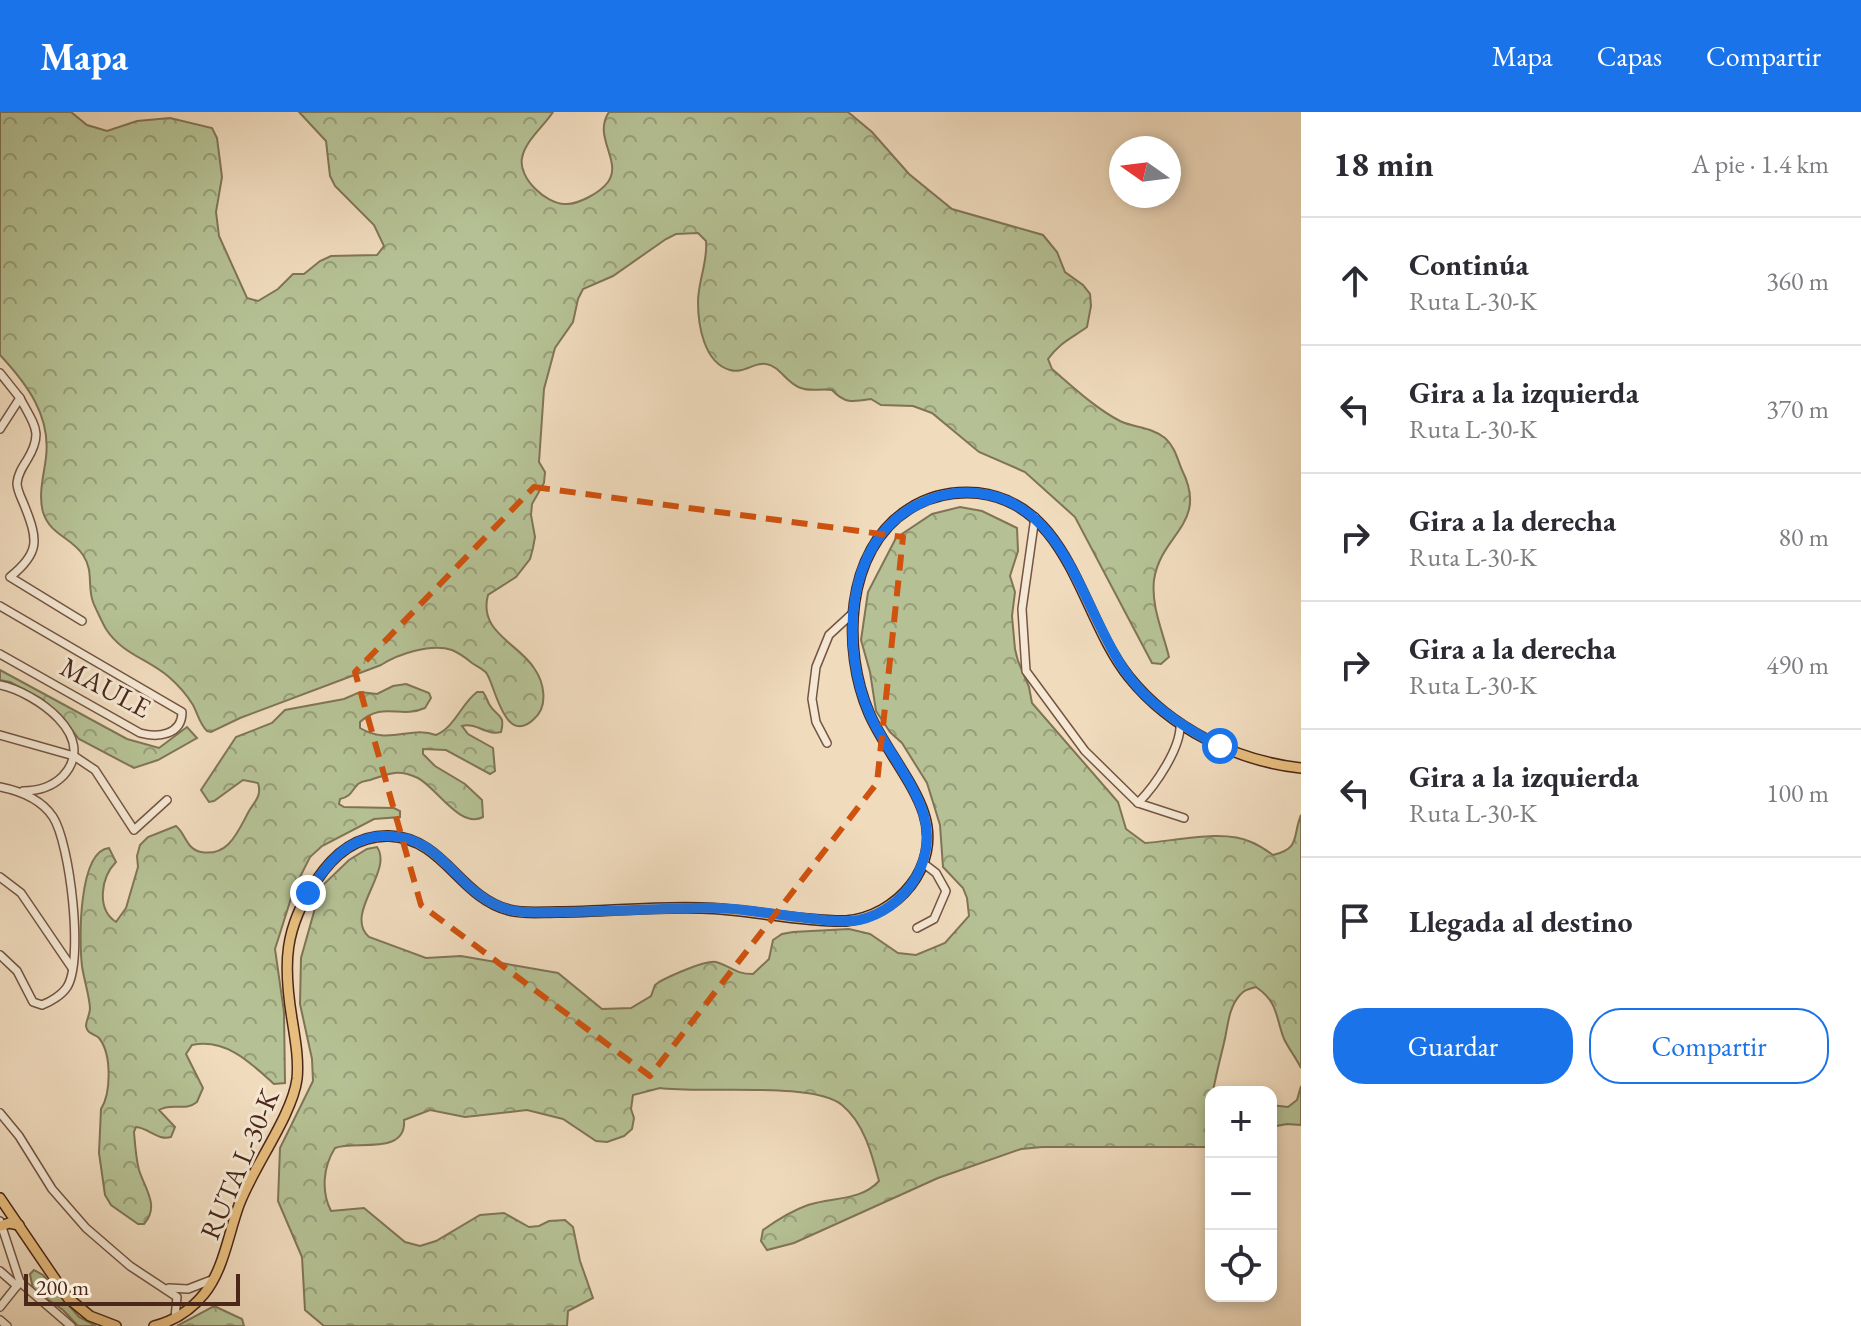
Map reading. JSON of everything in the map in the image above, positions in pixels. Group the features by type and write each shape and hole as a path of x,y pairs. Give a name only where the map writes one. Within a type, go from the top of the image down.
{"main road":[{"path":"923,863 927,837 923,811 875,726 859,685 853,641 854,612 861,575 875,543 895,519 920,503 949,494 980,493 1009,501 1035,517 1056,541 1106,642 1127,674 1180,723 1234,752 1301,768"},
{"name":"RUTA L-30-K","path":"214,1279 240,1202 296,1085 298,1062 286,974 292,927 302,904 326,866 350,845 384,836 412,840 436,853 466,885 488,902 506,909 534,913 698,907 837,922 856,920 874,915 897,901 910,887 923,863"},
{"path":"2,1202 68,1298 90,1316 116,1326"},
{"path":"0,1222 19,1225"},
{"path":"154,1326 193,1307 214,1279"}],"street":[{"path":"0,373 20,398 37,435 35,446 17,482 34,531 35,543 29,558 10,577 82,621"},
{"path":"1,425 20,398"},
{"path":"1035,517 1022,609 1026,671 1085,751 1138,803 1184,818"},
{"name":"MAULE","path":"0,606 182,712 181,722 172,731 158,736 145,734 0,654"},
{"path":"827,743 816,722 812,699 816,667 829,635 854,612"},
{"path":"0,685 29,695 57,718 67,729 74,756 66,772 51,785 38,790 0,787"},
{"path":"1138,803 1161,774 1181,734 1180,723"},
{"path":"0,735 74,756 95,770 134,830 167,800"},
{"path":"0,955 17,971 32,1001 39,1005 47,1003 67,988 74,937 71,883 59,831 46,809 17,790"},
{"path":"917,928 934,919 946,891 936,873 923,863"},
{"path":"0,877 21,893 72,968"},
{"path":"0,1113 19,1136 52,1189 79,1221 115,1254 177,1297 175,1318"},
{"path":"2,1202 0,1222 19,1284"},
{"path":"0,1271 71,1326"},
{"path":"162,1287 188,1289 214,1279"},
{"path":"0,1307 19,1284"},
{"path":"0,1320 7,1326"}],"highlighted area":[{"path":"534,487 903,537 877,783 650,1076 421,905 355,672"}],"green space":[{"path":"0,112 71,112 87,125 107,131 137,121 170,118 212,128 217,138 222,177 216,212 219,236 247,298 258,301 278,289 293,274 304,274 331,256 377,255 384,246 374,225 335,186 330,176 326,141 299,112 553,112 527,146 522,166 524,174 542,195 565,204 588,198 608,182 612,174 604,131 609,112 848,112 872,132 909,174 952,209 1043,235 1057,252 1065,272 1090,294 1087,327 1052,353 1048,359 1052,369 1111,416 1165,438 1175,453 1189,488 1187,516 1158,564 1154,580 1156,610 1169,657 1161,664 1152,663 1075,517 1025,472 979,452 932,413 913,406 881,405 871,399 850,401 832,390 796,386 771,365 735,371 714,360 704,342 698,311 706,241 698,233 676,234 613,276 583,289 573,322 555,348 544,389 539,462 545,472 544,483 532,504 533,548 530,559 516,577 488,595 486,608 494,628 527,659 540,680 543,701 539,714 524,726 508,720 486,673 455,651 434,648 396,657 207,731 191,701 175,683 112,638 93,602 83,555 51,526 43,512 45,428 28,389 0,355"},
{"path":"960,507 982,511 1017,528 1018,551 1010,576 1015,592 1012,616 1015,649 1032,703 1118,802 1126,829 1145,843 1214,836 1240,838 1273,855 1292,845 1301,815 1301,1068 1284,1039 1269,999 1256,987 1249,989 1233,1006 1214,1086 1205,1086 1205,1147 1021,1149 938,1178 794,1243 767,1250 761,1241 763,1230 779,1219 817,1202 864,1192 879,1181 862,1130 850,1112 828,1098 782,1091 660,1088 633,1095 632,1129 624,1136 607,1142 596,1141 563,1119 527,1110 465,1117 430,1110 404,1120 403,1131 388,1143 335,1148 325,1179 331,1211 364,1208 405,1242 420,1246 436,1241 480,1215 504,1213 529,1227 565,1220 573,1227 580,1261 593,1298 568,1311 567,1326 324,1326 305,1310 302,1257 278,1201 280,1148 313,1081 312,1059 300,1004 301,958 321,887 349,860 377,847 379,868 362,917 363,928 369,937 426,958 461,956 558,973 602,1009 631,1008 651,996 659,982 704,963 716,962 753,974 769,959 773,940 782,934 849,929 870,934 898,953 916,955 945,943 969,916 963,888 943,867 940,825 927,783 902,743 876,711 861,640 868,592 896,538 932,514"},
{"path":"0,670 127,739 159,748 187,727 197,738 158,760 134,768 79,739 63,718 42,699 0,680"},
{"path":"406,684 429,693 431,698 425,708 408,712 376,712 360,722 360,728 381,735 417,732 436,735 448,727 477,692 483,692 501,718 501,732 462,726 468,734 493,748 495,771 490,774 446,750 423,749 423,754 435,766 465,784 482,800 483,817 474,819 457,813 425,783 404,773 362,782 340,799 339,804 344,807 394,808 400,811 400,817 374,819 322,846 310,857 294,889 275,949 284,1012 285,1083 274,1084 227,1049 216,1045 192,1045 186,1054 203,1088 197,1102 159,1110 175,1127 171,1137 162,1137 136,1127 134,1132 138,1166 151,1204 149,1217 144,1224 138,1224 111,1205 105,1195 99,1153 101,1109 109,1074 103,1045 86,1026 90,1008 81,954 83,899 91,864 99,853 109,848 116,862 104,884 103,901 105,909 116,922 126,908 138,867 140,845 148,837 176,826 192,848 211,852 226,846 236,834 257,798 258,783 243,780 209,802 201,790 236,737 272,723 285,710 344,699 360,692 377,694"},
{"path":"1301,1086 1301,1125 1277,1126 1277,1106 1288,1107 1297,1100"},
{"path":"34,1270 43,1275 79,1317 96,1326 78,1326 63,1310 33,1289 30,1274"},
{"path":"214,1306 242,1319 244,1326 177,1326"}],"route":[{"path":"308,893 326,866 350,845 366,839 393,836 429,848 444,859 480,897 515,911 610,912 698,907 837,922 865,918 890,907 910,887 919,871 925,854 927,828 923,811 875,726 859,685 854,656 854,612 858,587 870,551 881,534 895,519 912,508 949,494 990,495 1018,506 1035,517 1056,541 1106,642 1127,674 1168,715 1220,746"}]}
